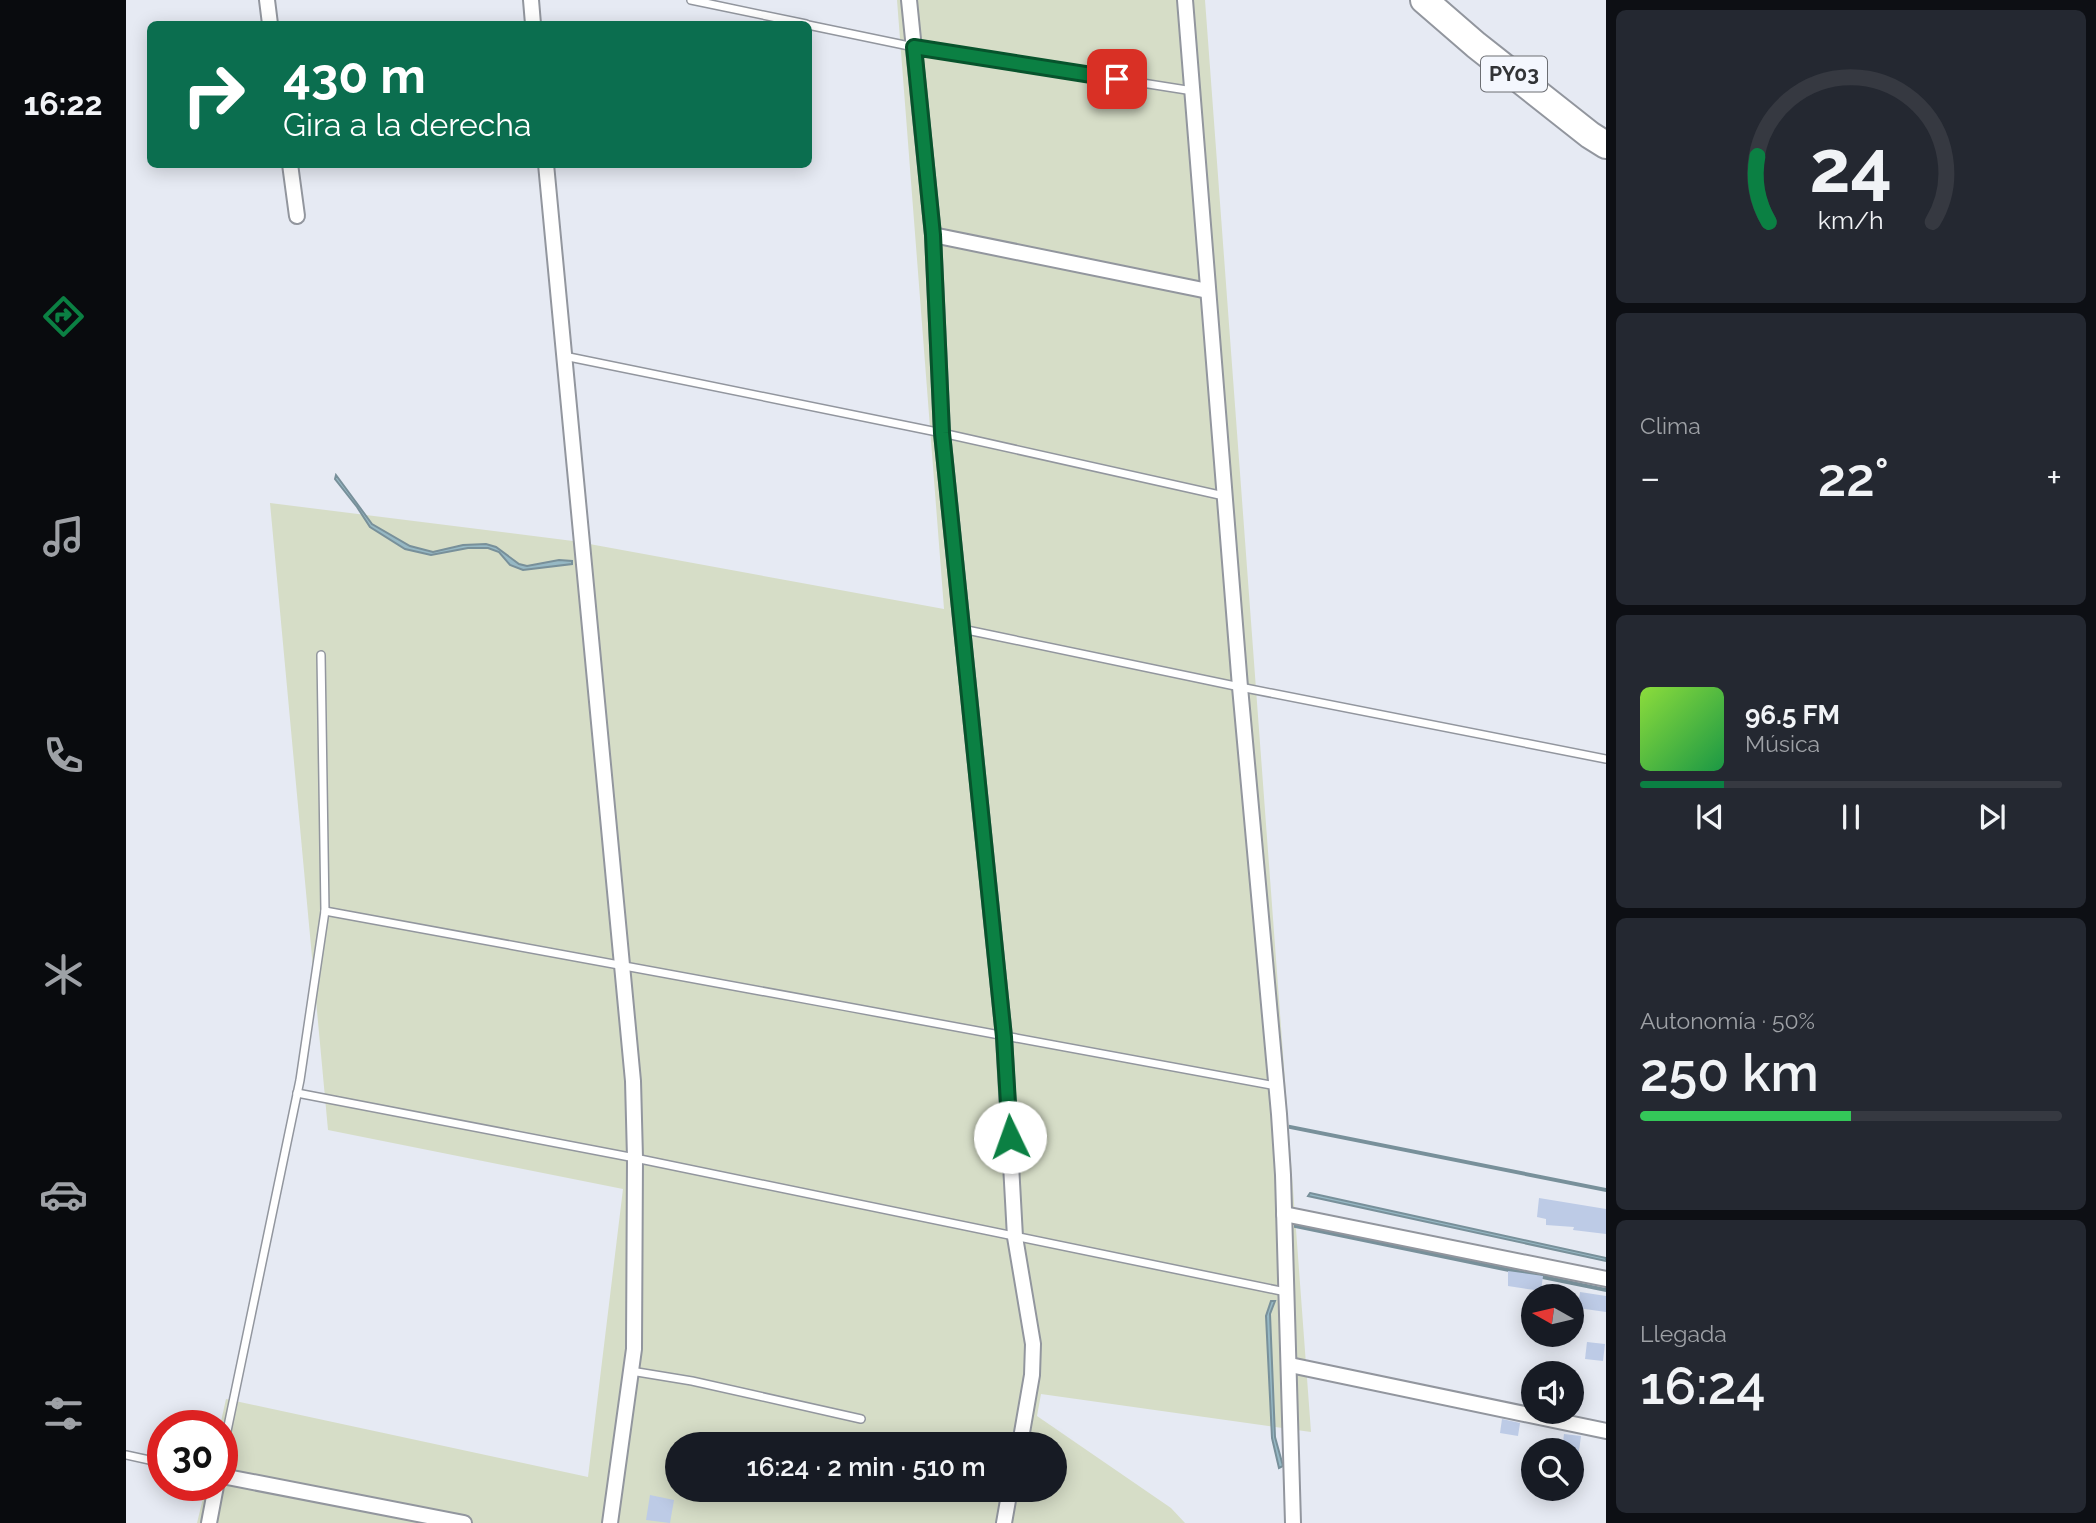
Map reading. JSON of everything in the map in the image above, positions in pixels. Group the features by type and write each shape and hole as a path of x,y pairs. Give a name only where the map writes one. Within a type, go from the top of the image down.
{"highway":[{"name":"PY03","path":"1424,0 1497,61 1606,145"}],"street":[{"path":"267,0 270,21"},
{"path":"531,0 533,21"},
{"path":"909,0 933,235 942,433 1004,1037 1015,1237 1033,1344 1032,1375 1022,1432"},
{"path":"1185,0 1240,688 1283,1175 1293,1523"},
{"path":"291,168 297,216"},
{"path":"546,168 633,1081 634,1349 610,1523"},
{"path":"933,235 1208,291"},
{"path":"1284,1214 1606,1279"},
{"path":"1290,1365 1606,1431"},
{"path":"238,1479 464,1523"},
{"path":"209,1523 213,1501"},
{"path":"1004,1523 1008,1502"}],"lane":[{"path":"691,0 788,21"},
{"path":"812,26 914,47 1193,92"},
{"path":"564,356 942,433 1224,496"},
{"path":"962,629 1240,688 1606,759"},
{"path":"231,1410 297,1094 325,911 321,654"},
{"path":"325,911 621,963 1276,1086"},
{"path":"297,1094 635,1158 1286,1292"},
{"path":"631,1371 692,1381 861,1419"},
{"path":"126,1455 147,1460"}],"green space":[{"path":"897,0 1205,0 1311,1432 1041,1394 1037,1416 1060,1432 665,1432 665,1502 1067,1502 1067,1437 1171,1508 1185,1523 197,1523 202,1501 238,1501 238,1410 224,1410 226,1399 588,1477 623,1189 328,1130 270,503 573,541 944,609"}],"water":[{"path":"336,475 372,524 410,546 433,552 463,545 486,544 527,566 559,560 572,561 572,564 523,570 510,565 499,552 488,548 468,548 431,555 405,549 370,527 335,479"},
{"path":"1290,1128 1606,1189 1606,1191"},
{"path":"1310,1193 1606,1258 1606,1261 1308,1196"},
{"path":"1295,1225 1582,1284 1572,1284"},
{"path":"1584,1284 1606,1289 1584,1286"},
{"path":"1271,1301 1275,1301 1270,1314 1275,1437 1283,1466 1279,1468 1272,1438 1266,1316"}],"building":[{"path":"1539,1198 1606,1209 1606,1234 1573,1230 1574,1227 1546,1225 1546,1219 1537,1217"},
{"path":"1508,1271 1543,1276 1542,1284 1521,1284 1521,1288 1508,1286"},
{"path":"1584,1293 1606,1296 1606,1312 1584,1309"},
{"path":"1587,1342 1605,1344 1603,1361 1585,1359"},
{"path":"1502,1419 1520,1423 1518,1436 1500,1433"},
{"path":"1564,1434 1581,1436 1581,1438 1564,1438"},
{"path":"650,1495 665,1498 665,1502 674,1502 670,1523 646,1520"}],"route":[{"path":"1010,1137 1004,1037 942,433 933,235 914,47 1117,79"}]}
